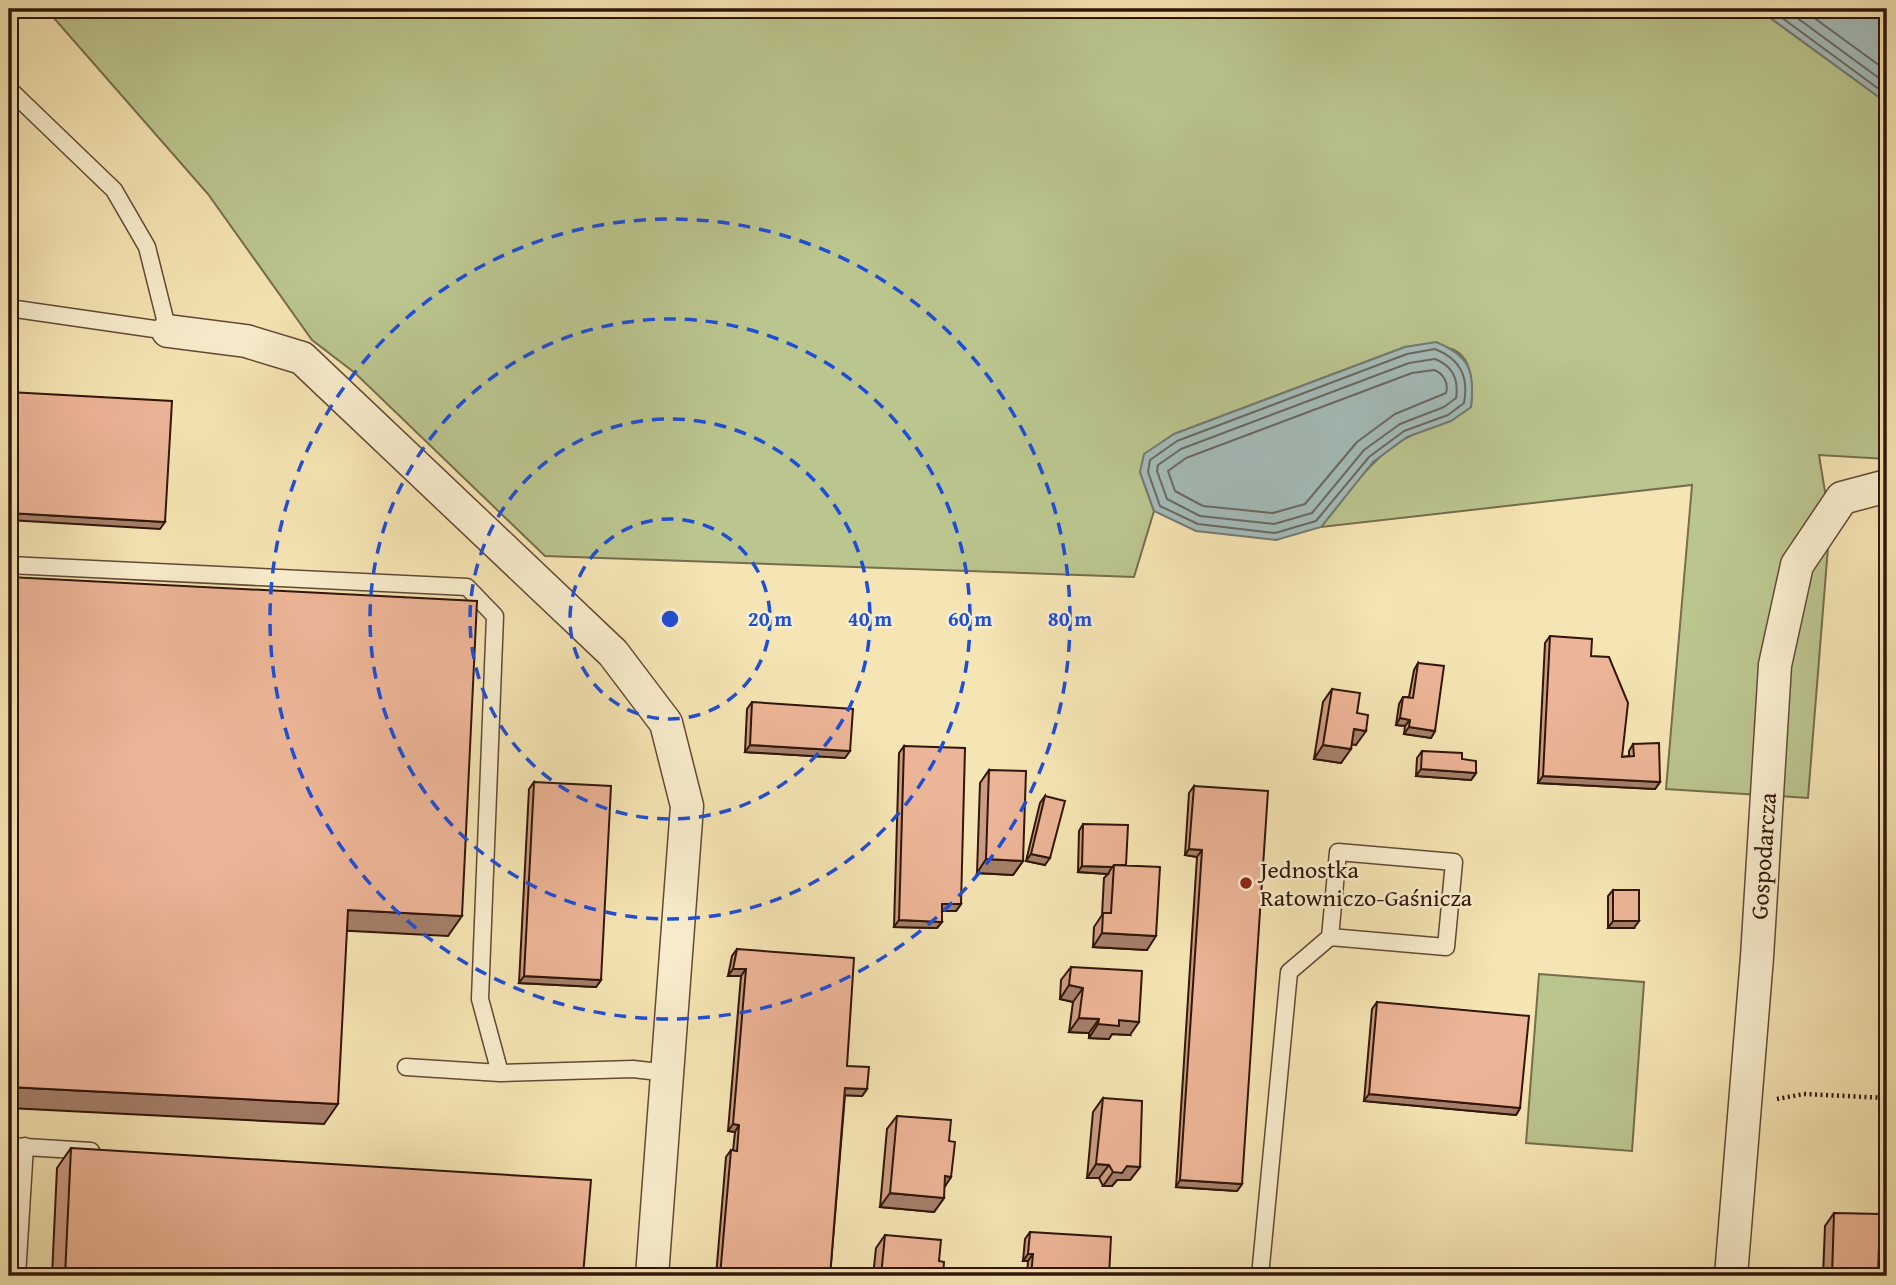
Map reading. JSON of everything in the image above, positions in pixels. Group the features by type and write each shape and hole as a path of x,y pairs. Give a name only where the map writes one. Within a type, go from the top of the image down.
{"street":[{"path":"168,331 246,341 302,358 613,653 666,723 687,806 652,1276"},
{"name":"Gospodarcza","path":"1731,1276 1775,666 1797,565 1842,498 1887,486"}],"lane":[{"path":"9,89 114,190 147,247 168,331 9,308"},
{"path":"9,565 467,587 495,616 480,999 500,1073"},
{"path":"1260,1276 1289,972 1330,937 1338,852 1454,862 1446,947 1330,937"},
{"path":"406,1067 500,1073 633,1069 668,1073"},
{"path":"17,1276 17,1146 105,1152"}],"path":[{"path":"1745,1104 1804,1094 1887,1098"}],"green space":[{"path":"46,9 1758,9 1887,103 1887,459 1819,455 1830,522 1808,798 1666,789 1692,485 1321,527 1382,455 1408,437 1456,417 1471,407 1472,388 1466,362 1459,353 1438,345 1405,347 1174,434 1140,472 1154,511 1134,577 545,556 355,373 312,340 208,194"},
{"path":"1539,974 1644,982 1632,1151 1526,1143"}],"water":[{"path":"1758,9 1887,9 1887,103"},
{"path":"1436,342 1456,353 1468,366 1472,384 1471,407 1451,421 1407,437 1373,462 1321,527 1276,540 1196,531 1154,511 1140,472 1144,454 1174,434 1405,347"}],"building":[{"path":"9,392 172,401 165,522 9,513"},
{"path":"9,577 477,601 462,916 348,910 338,1104 9,1087"},
{"path":"1550,636 1592,639 1591,656 1609,657 1628,703 1622,757 1634,756 1633,744 1659,743 1660,782 1543,776"},
{"path":"1418,663 1444,666 1435,731 1409,727 1410,720 1400,718 1403,697 1413,698"},
{"path":"1332,689 1360,693 1357,713 1368,715 1366,731 1354,729 1351,749 1323,745"},
{"path":"752,702 853,709 850,751 750,745"},
{"path":"904,746 965,748 961,904 942,904 942,922 899,920"},
{"path":"1422,751 1462,753 1462,759 1476,761 1476,773 1421,769"},
{"path":"989,770 1026,771 1023,861 986,859"},
{"path":"534,782 611,786 601,980 524,976"},
{"path":"1194,786 1268,791 1242,1184 1180,1180 1202,850 1189,849"},
{"path":"1045,796 1065,801 1050,858 1031,854"},
{"path":"1083,824 1128,825 1126,865 1082,866"},
{"path":"1114,865 1160,867 1156,936 1102,933 1103,913 1111,913"},
{"path":"1613,890 1639,890 1639,921 1613,921"},
{"path":"737,949 854,958 847,1066 869,1067 867,1089 845,1088 830,1276 720,1276 731,1150 737,1151 739,1125 733,1124 746,969 733,969"},
{"path":"1071,967 1142,971 1139,1022 1119,1020 1119,1026 1098,1024 1099,1019 1079,1018 1083,988 1069,985"},
{"path":"1377,1002 1529,1016 1520,1108 1369,1094"},
{"path":"1103,1098 1142,1101 1140,1167 1127,1166 1122,1173 1113,1172 1109,1165 1096,1164"},
{"path":"897,1116 951,1120 949,1141 955,1142 951,1177 945,1176 944,1198 890,1193"},
{"path":"71,1148 591,1180 583,1276 65,1276"},
{"path":"1834,1213 1880,1214 1878,1276 1832,1276"},
{"path":"1030,1232 1111,1237 1109,1276 1031,1276 1033,1254 1028,1254"},
{"path":"885,1235 941,1240 939,1261 944,1262 943,1276 881,1276"}],"place":[{"name":"Jednostka Ratowniczo-Gaśnicza","path":"1246,883"}]}
